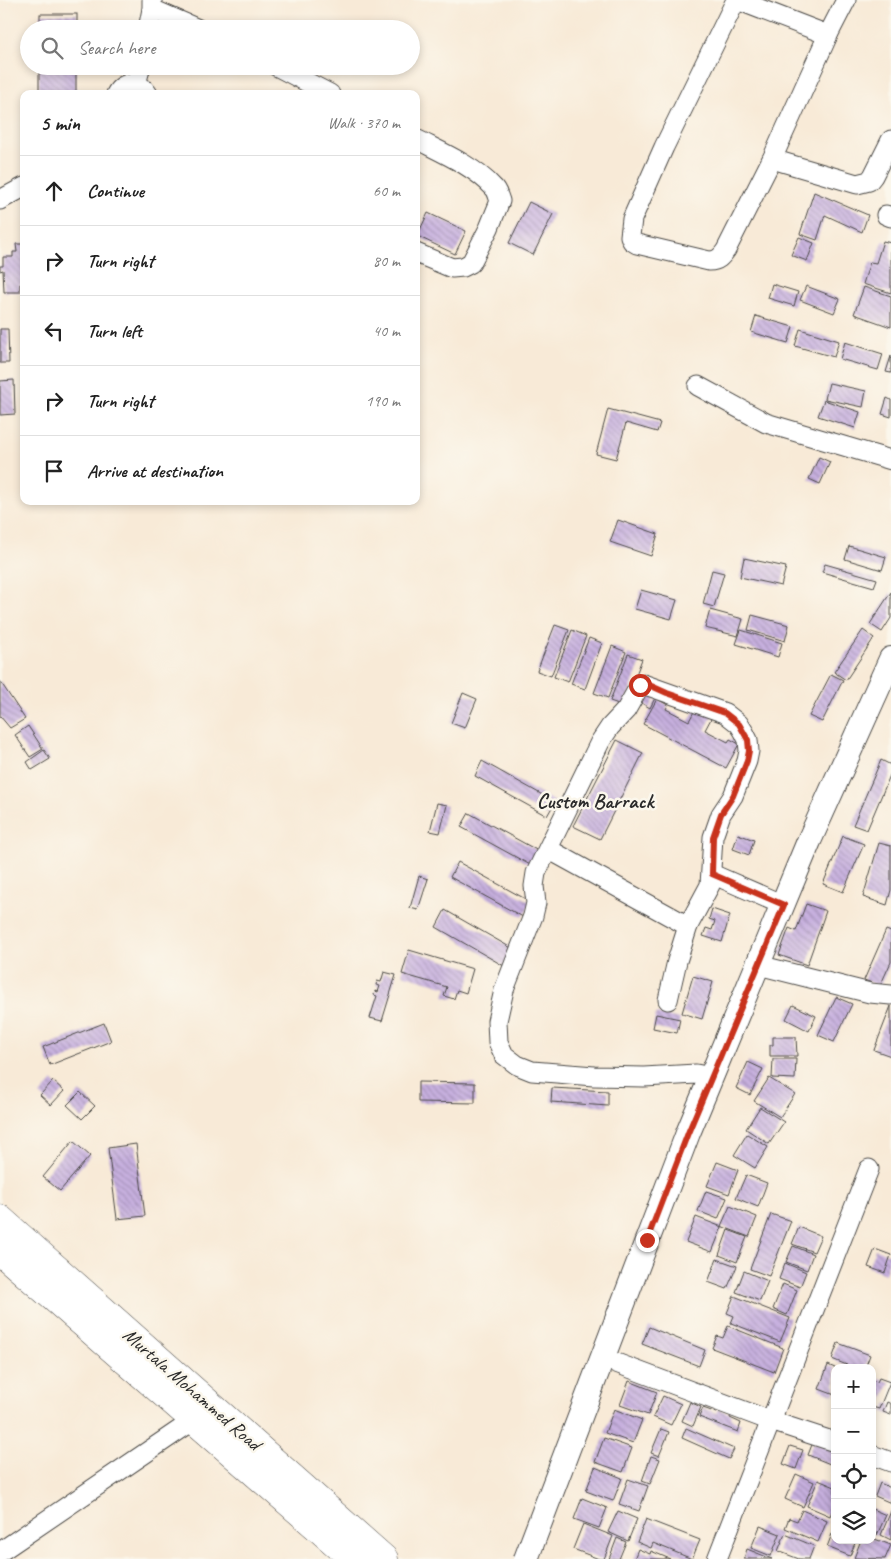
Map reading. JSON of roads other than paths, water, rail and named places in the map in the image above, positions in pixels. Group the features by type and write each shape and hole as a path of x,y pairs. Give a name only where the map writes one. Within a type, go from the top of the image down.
{"highway":[{"name":"Murtala Mohammed Road","path":"0,1219 384,1559"},
{"name":"Murtala Mohammed Road","path":"0,1251 354,1559"}],"main road":[{"path":"526,1559 661,1204 712,1077 839,772 891,659"}],"street":[{"path":"828,35 737,0 664,147 632,219 630,236 632,240 637,244 716,261 726,250 772,159 828,35 846,0"},
{"path":"149,20 152,4 181,20"},
{"path":"293,75 322,90"},
{"path":"119,90 122,86 141,81"},
{"path":"772,159 857,184 868,181 873,176 891,140"},
{"path":"420,141 479,175 494,188 500,201 471,263 463,268 452,268 420,255"},
{"path":"0,200 20,189"},
{"path":"698,386 766,423 891,460"},
{"path":"668,1000 676,961 688,926 710,885 713,837 721,814 733,796 749,751 748,740 739,724 725,713 647,684 640,685 626,710 610,727 600,742 536,873 534,886 536,903 533,916 504,990 497,1021 498,1042 504,1055 517,1065 532,1071 594,1076 644,1077 696,1074 712,1077"},
{"path":"548,849 688,926"},
{"path":"712,874 784,905"},
{"path":"758,965 870,993 891,995"},
{"path":"717,1559 868,1169"},
{"path":"603,1358 771,1421 831,1441"},
{"path":"0,1552 194,1420"},
{"path":"876,1456 891,1462"}],"district":[{"name":"Custom Barrack","path":"595,801"}]}
